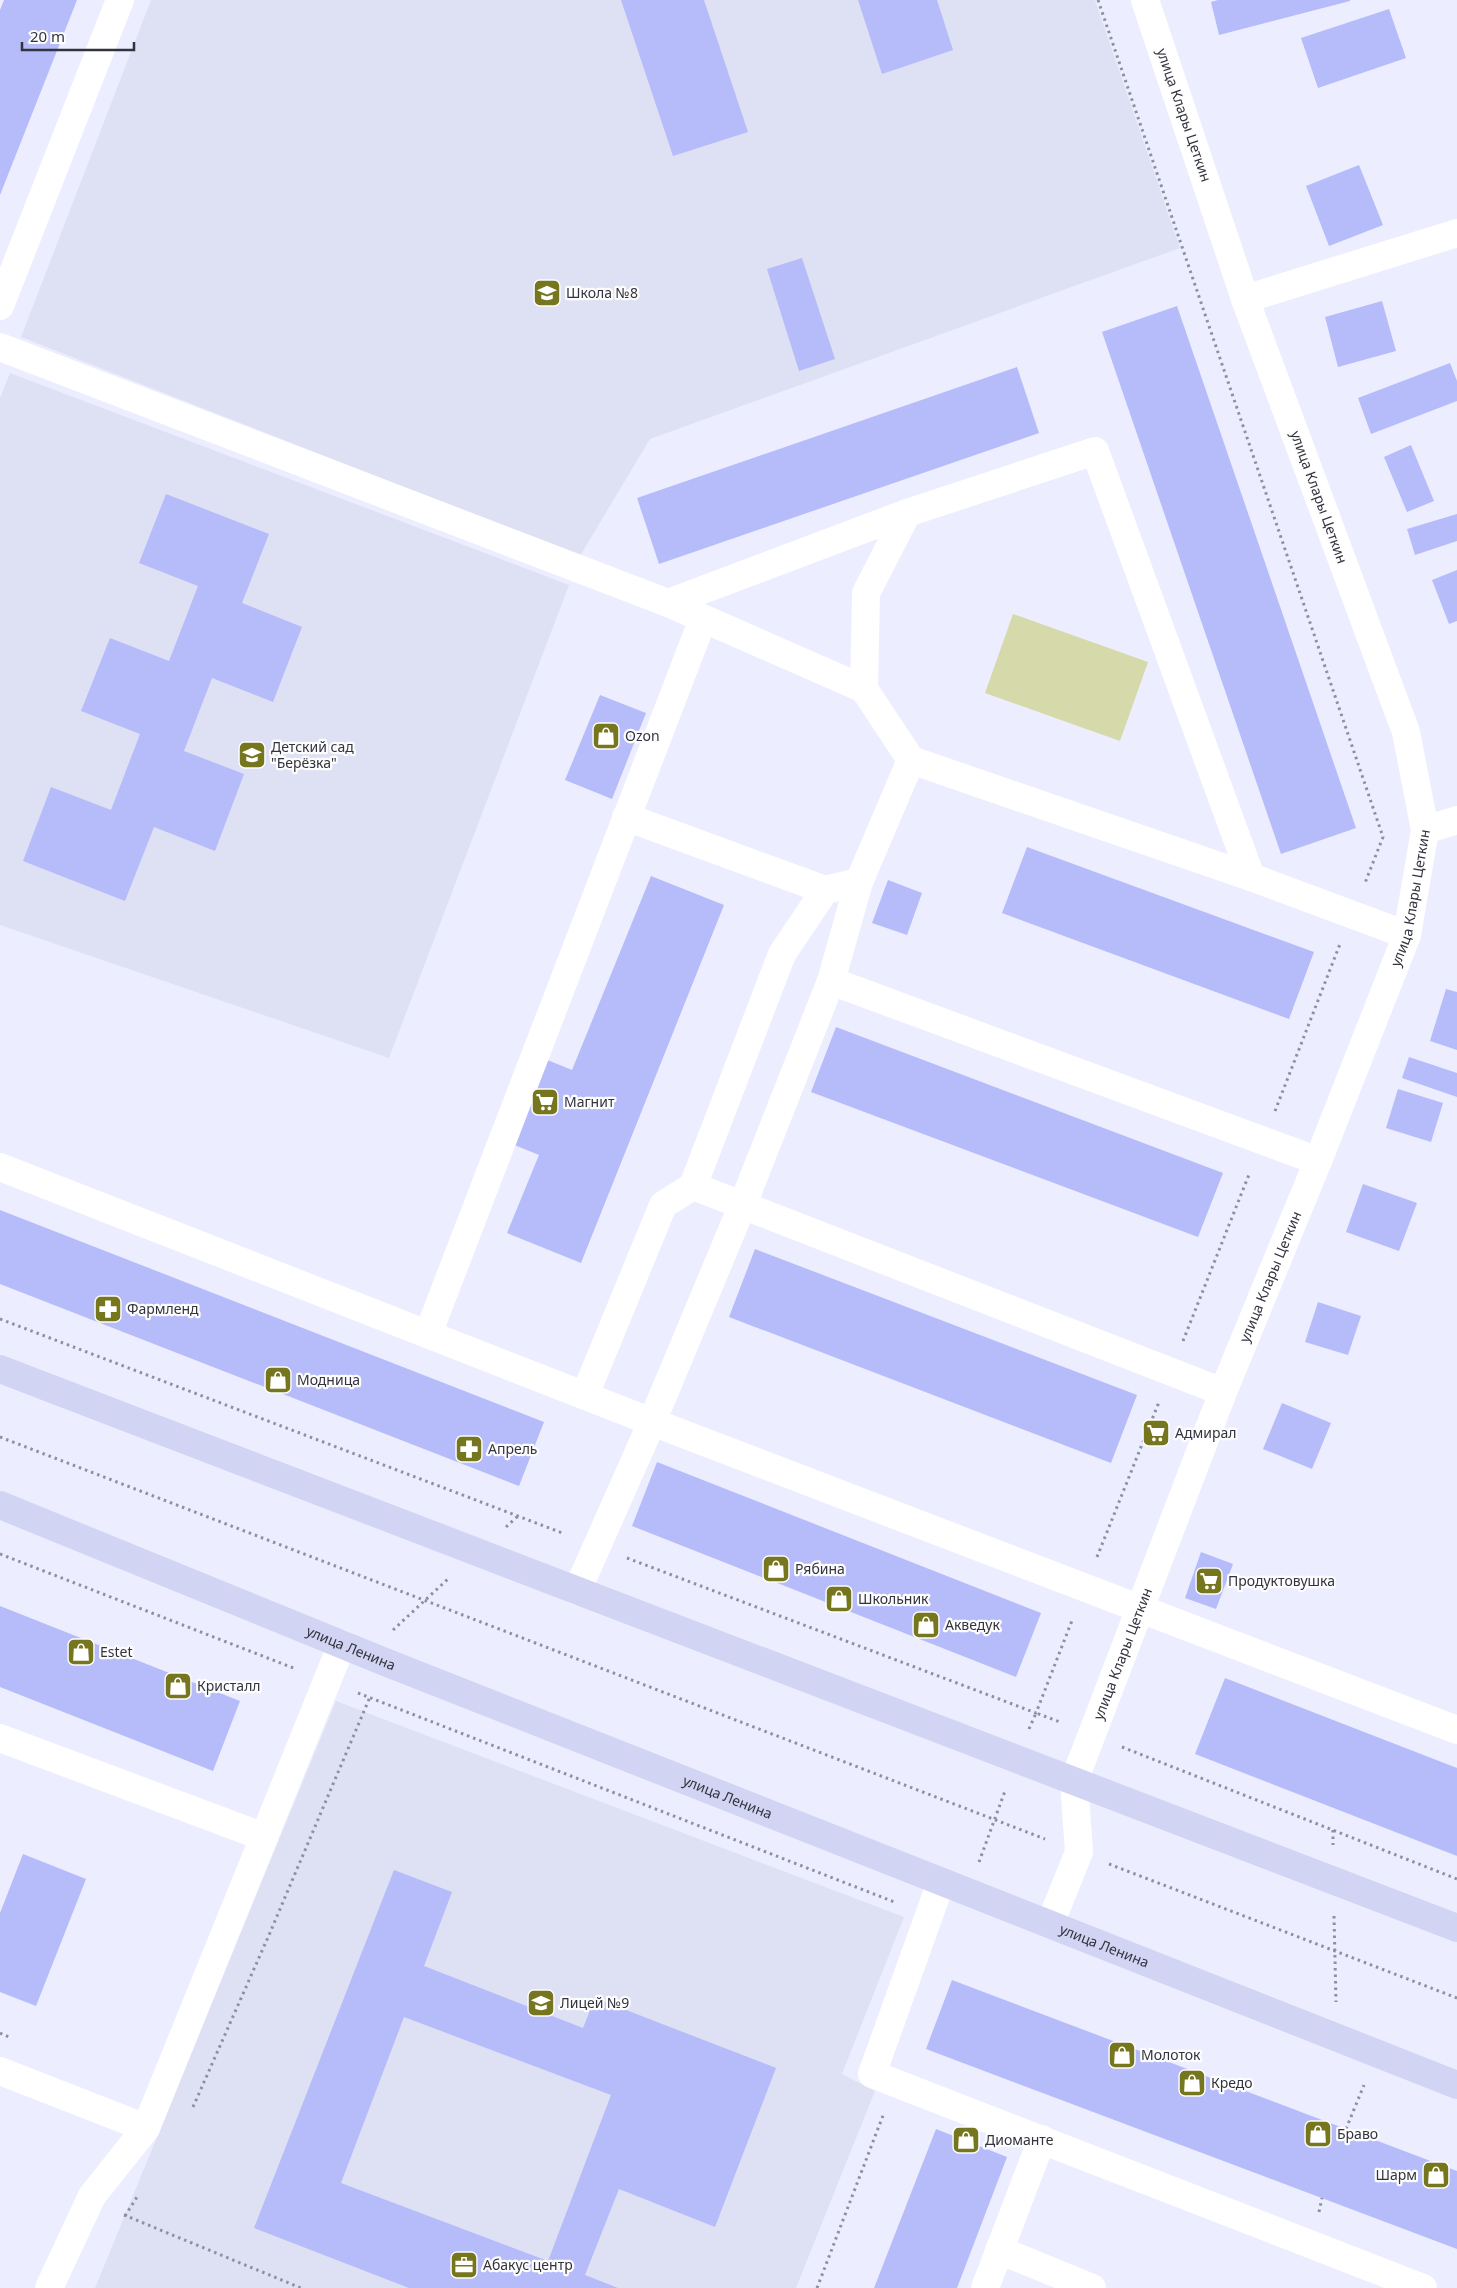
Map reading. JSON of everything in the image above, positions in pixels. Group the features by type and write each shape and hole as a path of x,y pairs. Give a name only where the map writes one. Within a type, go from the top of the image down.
{"main road":[{"path":"0,1369 1457,1928"},
{"name":"улица Ленина","path":"0,1505 376,1659 1457,2085"}],"street":[{"path":"0,306 120,0"},
{"name":"улица Клары Цеткин","path":"1074,1781 1222,1392 1318,1161 1407,935 1426,830 1406,732 1245,299 1145,0"},
{"path":"1245,299 1457,233"},
{"path":"0,347 668,603 864,689 911,760 1251,877 1407,935"},
{"path":"668,603 907,513 1095,452 1251,877"},
{"path":"864,689 866,593 907,513"},
{"path":"428,1334 703,619"},
{"path":"577,1590 652,1422 744,1204 831,982 859,882 911,760"},
{"path":"626,817 825,890 859,882"},
{"path":"1426,830 1457,820"},
{"path":"585,1395 663,1204 693,1186 782,954 825,890"},
{"path":"831,982 1318,1161"},
{"path":"0,1167 652,1422 1457,1730"},
{"path":"693,1186 744,1204 1222,1392"},
{"path":"49,2288 92,2196 146,2128 342,1644"},
{"path":"0,1738 264,1837"},
{"path":"1050,1924 1078,1852 1074,1781"},
{"path":"941,1882 872,2074 1042,2138 1423,2288"},
{"path":"0,2071 146,2128"},
{"path":"985,2288 1042,2138"},
{"path":"1000,2250 1092,2288"}],"path":[{"path":"968,1892 1017,1759 1383,837 1098,0"},
{"path":"0,1319 1036,1713 1457,1879"},
{"path":"0,1437 1457,1998"},
{"path":"190,2112 269,1935 376,1659 424,1600 518,1516"},
{"path":"0,1554 301,1671"},
{"path":"356,1692 930,1916"},
{"path":"1333,1830 1337,2038"},
{"path":"1355,2082 1372,2088"},
{"path":"1346,2129 1364,2085"},
{"path":"125,2216 140,2192"},
{"path":"92,2196 125,2216 301,2288"}],"shaded area":[{"name":"Школа №8","path":"151,0 1095,0 1180,248 650,439 580,556 21,337"},
{"name":"Детский сад \"Берёзка\"","path":"10,373 569,585 389,1058 0,925 0,398"},
{"name":"Лицей №9","path":"336,1701 904,1917 842,2074 875,2091 796,2288 95,2288"}],"green space":[{"path":"1013,614 1148,662 1120,741 985,693"}],"building":[{"path":"4,0 77,0 0,195 0,10"},
{"path":"621,0 704,0 748,132 673,156"},
{"path":"858,0 937,0 953,50 882,74"},
{"path":"1218,0 1350,1 1219,35 1211,2"},
{"path":"1389,9 1406,58 1318,88 1301,38"},
{"path":"1359,165 1383,225 1329,246 1306,186"},
{"path":"802,258 835,359 799,371 767,269"},
{"path":"1382,301 1396,351 1338,367 1325,317"},
{"path":"1177,306 1356,828 1281,854 1102,332"},
{"path":"1450,363 1457,381 1457,401 1371,434 1358,398"},
{"path":"1017,367 1039,433 659,564 637,498"},
{"path":"1411,445 1434,501 1407,512 1384,457"},
{"path":"166,494 269,534 242,603 302,627 273,702 212,678 184,751 244,774 215,851 154,827 125,901 23,861 51,787 111,810 140,734 81,711 110,638 169,661 198,586 139,563"},
{"path":"1457,514 1457,541 1415,555 1407,529"},
{"path":"1457,570 1457,621 1449,624 1432,580"},
{"path":"600,695 646,713 612,799 565,780"},
{"path":"1027,847 1314,952 1289,1019 1002,913"},
{"path":"651,876 724,905 581,1263 507,1233 539,1155 512,1144 545,1059 572,1070"},
{"path":"888,880 922,893 907,935 872,923"},
{"path":"1446,989 1457,992 1457,1050 1430,1041"},
{"path":"836,1027 1223,1173 1198,1237 811,1092"},
{"path":"1409,1057 1457,1073 1457,1097 1402,1078"},
{"path":"1398,1089 1443,1103 1431,1142 1386,1128"},
{"path":"1363,1184 1417,1203 1399,1251 1346,1232"},
{"path":"0,1210 544,1422 519,1486 0,1284"},
{"path":"755,1249 1137,1395 1111,1463 729,1317"},
{"path":"1318,1302 1361,1316 1348,1355 1305,1342"},
{"path":"1282,1403 1331,1423 1312,1469 1263,1449"},
{"path":"657,1462 1041,1613 1016,1677 632,1526"},
{"name":"Продуктовушка","path":"1201,1552 1233,1564 1216,1609 1185,1598"},
{"path":"0,1606 240,1701 213,1771 0,1687"},
{"path":"1225,1678 1457,1768 1457,1856 1195,1754"},
{"path":"23,1854 86,1879 36,2006 0,1992 0,1913"},
{"name":"Лицей №9","path":"394,1870 452,1892 424,1966 583,2028 595,1998 776,2068 715,2227 619,2189 585,2275 618,2288 409,2288 254,2228","holes":["404,2017 611,2095 548,2261 341,2183"]},
{"path":"952,1980 1457,2171 1457,2249 926,2049"},
{"path":"936,2129 1007,2157 957,2288 874,2288"}],"place":[{"name":"Школа №8","path":"547,293"},
{"name":"Ozon","path":"606,736"},
{"name":"Детский сад \"Берёзка\"","path":"252,755"},
{"name":"Магнит","path":"545,1102"},
{"name":"Фармленд","path":"108,1309"},
{"name":"Модница","path":"278,1380"},
{"name":"Адмирал","path":"1156,1433"},
{"name":"Апрель","path":"469,1449"},
{"name":"Рябина","path":"776,1569"},
{"name":"Продуктовушка","path":"1209,1581"},
{"name":"Школьник","path":"839,1599"},
{"name":"Акведук","path":"926,1625"},
{"name":"Estet","path":"81,1652"},
{"name":"Кристалл","path":"178,1686"},
{"name":"Лицей №9","path":"541,2003"},
{"name":"Молоток","path":"1122,2055"},
{"name":"Кредо","path":"1192,2083"},
{"name":"Браво","path":"1318,2134"},
{"name":"Диоманте","path":"966,2140"},
{"name":"Шарм","path":"1436,2175"},
{"name":"Абакус центр","path":"464,2265"}]}
